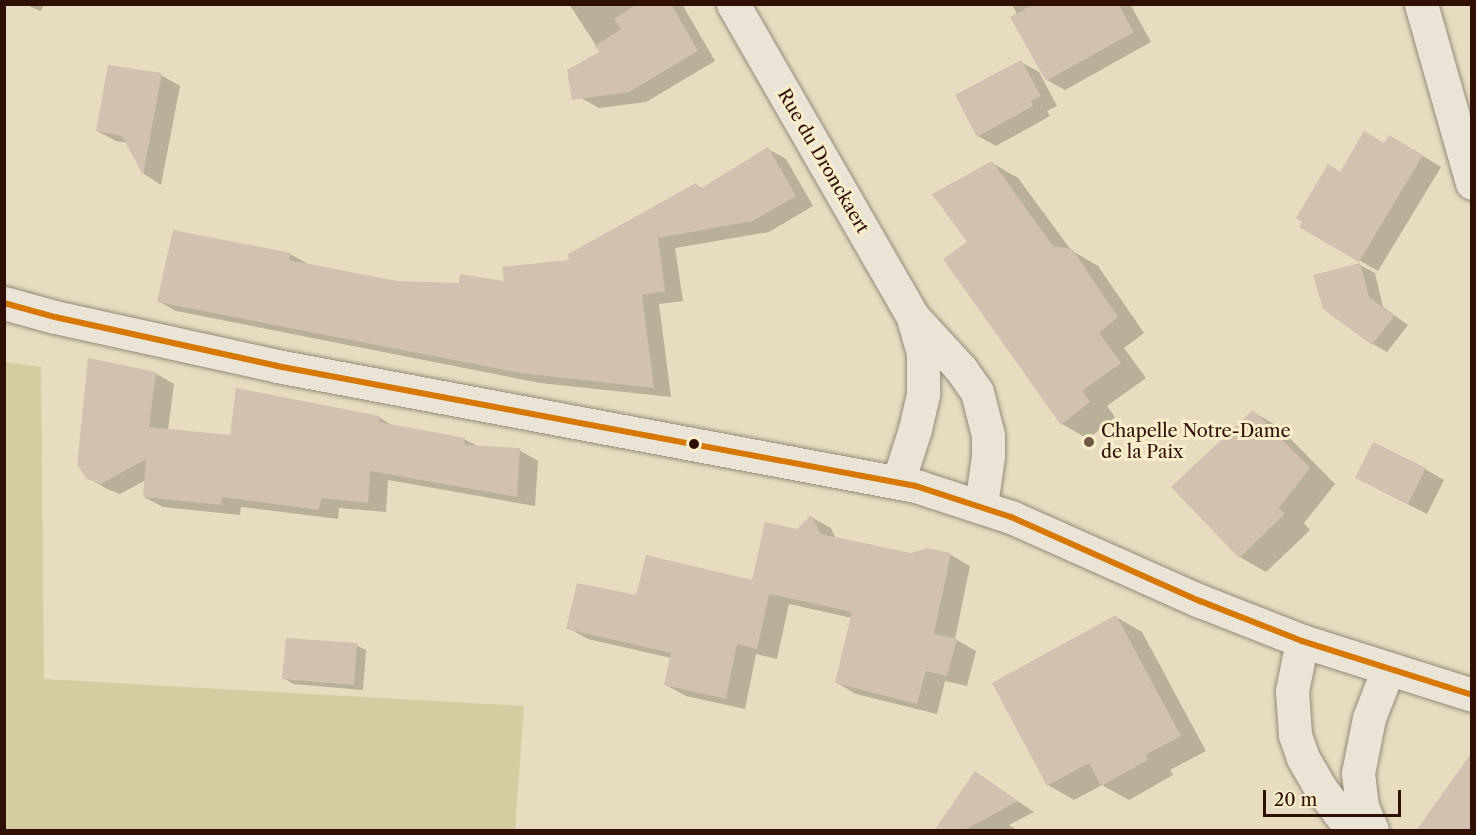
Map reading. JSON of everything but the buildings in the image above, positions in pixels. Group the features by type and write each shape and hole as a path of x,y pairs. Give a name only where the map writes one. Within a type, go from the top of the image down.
{"main road":[{"name":"Rue du Dronckaert","path":"733,4 913,317 961,369 977,392 983,410 988,456 981,505"},
{"path":"1421,4 1472,183"},
{"path":"4,303 56,317 277,366 898,482 981,505 1200,600 1302,641 1472,695"},
{"path":"4,309 56,317"},
{"name":"Rue du Dronckaert","path":"898,482 915,429 923,393 923,353 913,317"},
{"path":"1302,641 1292,691 1295,735 1303,758 1321,789 1352,831"},
{"path":"1372,831 1362,806 1358,773 1369,718 1388,669"}],"shaded area":[{"path":"4,362 41,367 44,679 524,706 515,830 5,830"}],"transit line":[{"path":"4,303 55,317 277,366 916,486 1011,517 1200,601 1302,641 1472,695"}],"place":[{"name":"Chapelle Notre-Dame de la Paix","path":"1089,442"}]}
